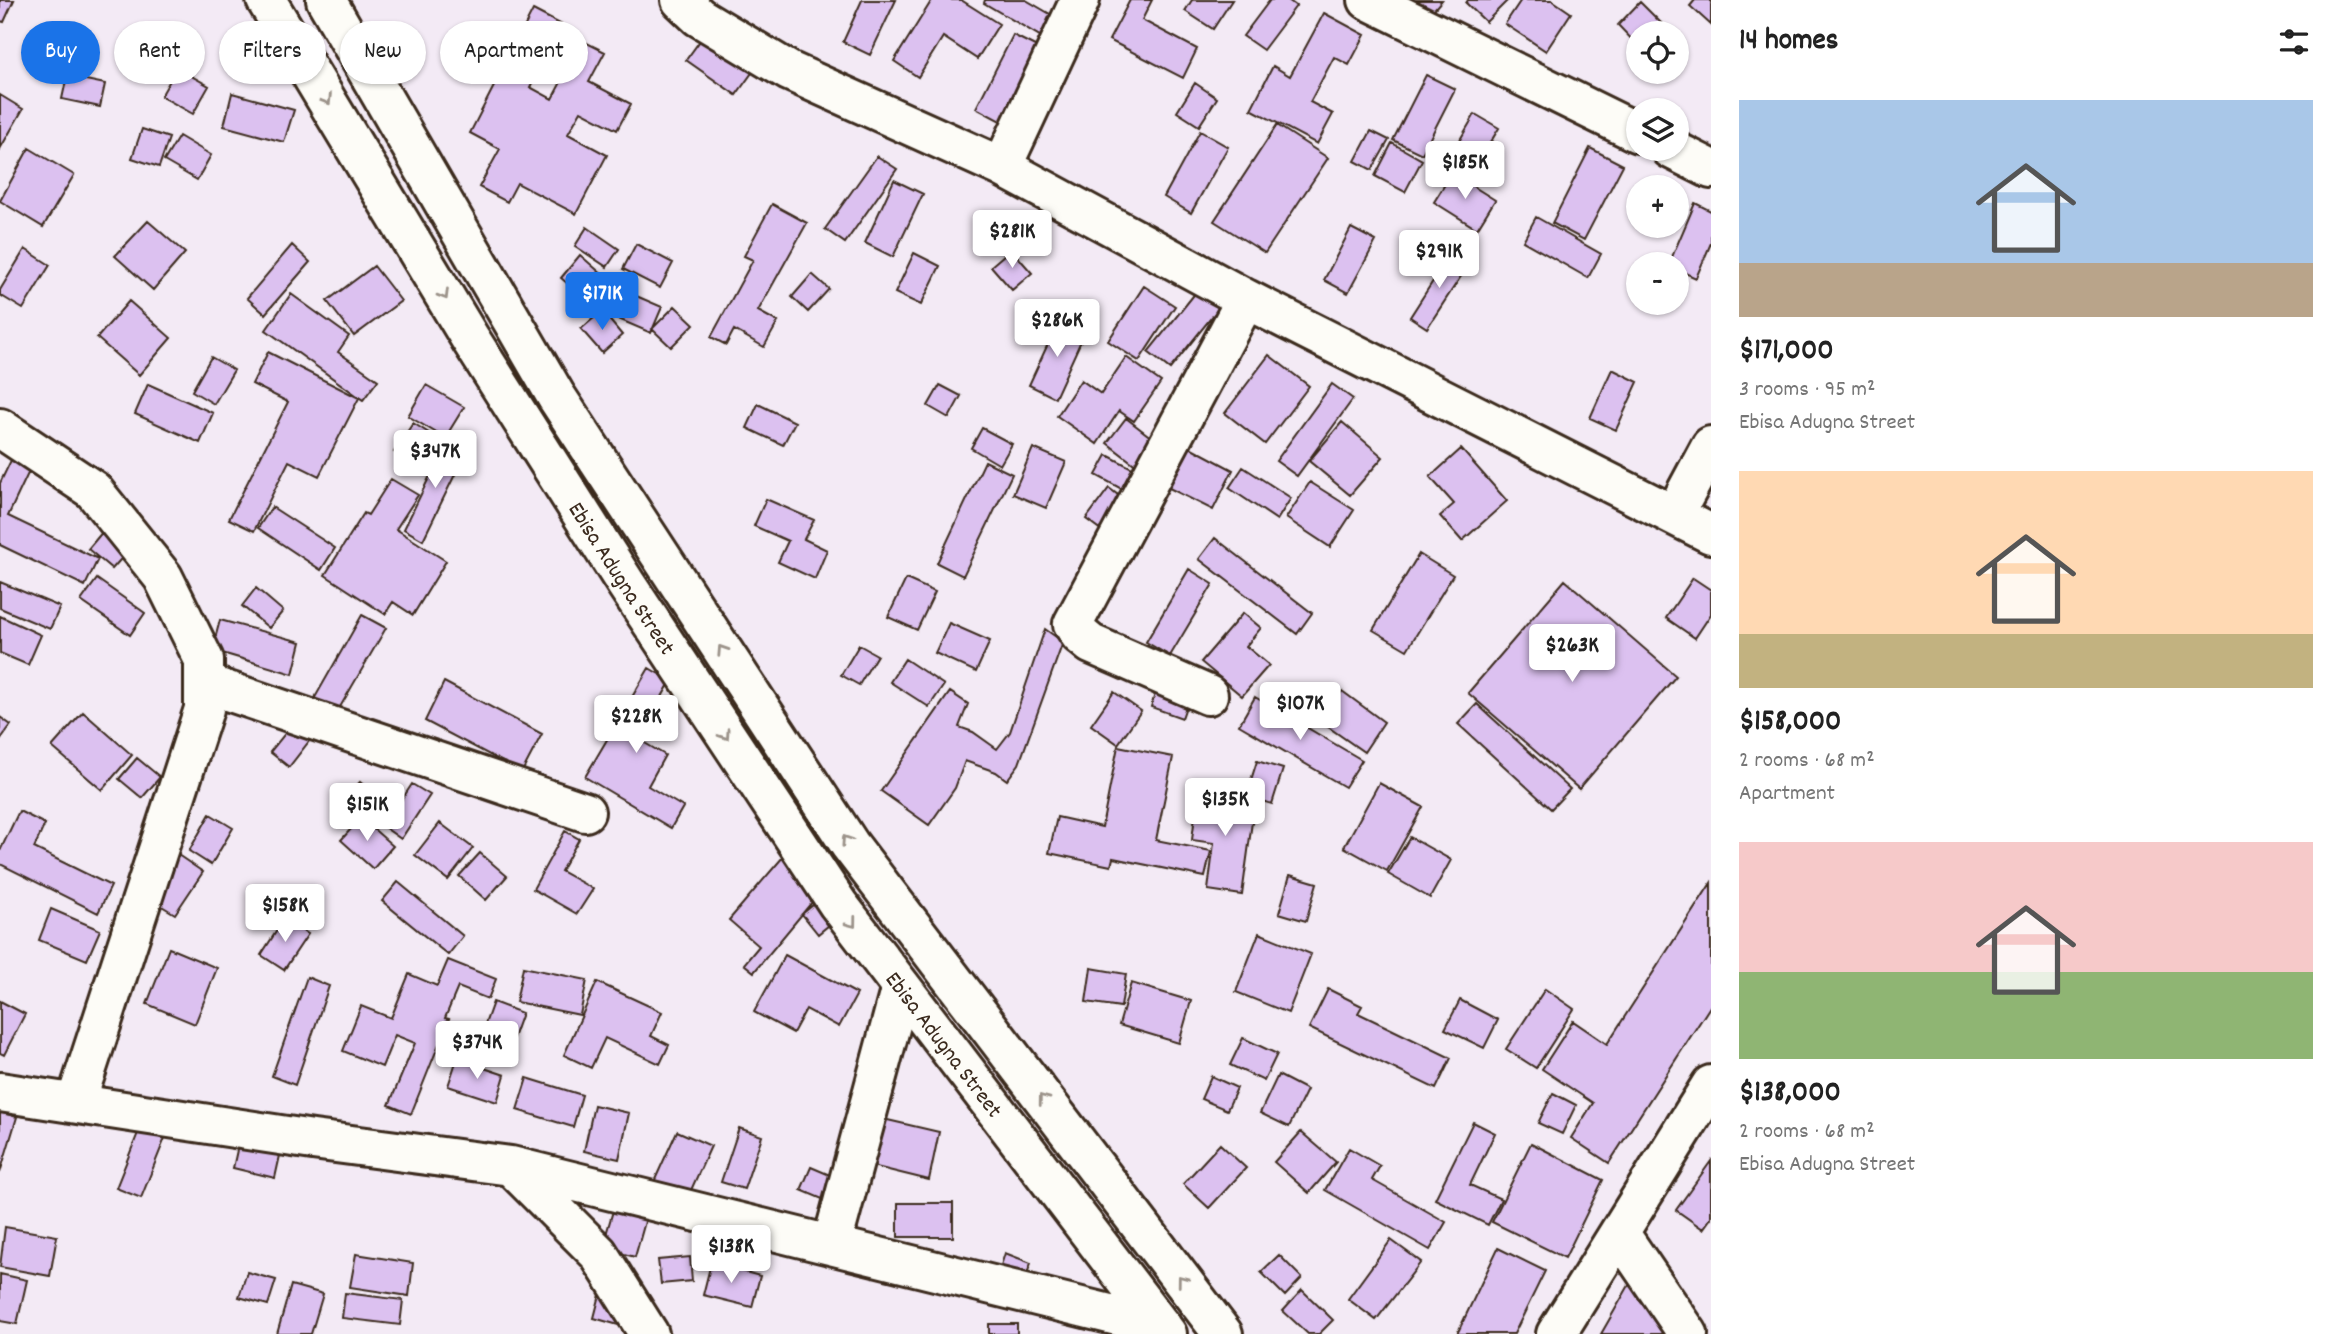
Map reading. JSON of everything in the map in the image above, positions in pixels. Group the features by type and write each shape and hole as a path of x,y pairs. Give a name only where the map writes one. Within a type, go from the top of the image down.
{"street":[{"name":"Ebisa Adugna Street","path":"267,0 471,340 626,584 838,904 1164,1330"},
{"name":"Ebisa Adugna Street","path":"326,0 556,396 850,845 1223,1334"},
{"path":"681,0 699,17 789,71 1002,167 1246,299 1711,534"},
{"path":"1002,167 1080,0"},
{"path":"1368,0 1626,127"},
{"path":"1689,158 1711,169"},
{"path":"1208,695 1091,644 1080,635 1073,624 1246,299"},
{"path":"0,428 93,490 163,577 204,660 204,709 76,1102"},
{"path":"1674,515 1711,446"},
{"path":"204,683 585,812"},
{"path":"832,1244 901,987"},
{"path":"1556,1334 1711,1084"},
{"path":"0,1092 313,1140 511,1166 832,1244 1164,1330"},
{"path":"511,1166 598,1253 649,1334"},
{"path":"1620,1234 1688,1334"}],"building":[{"path":"0,0 14,0 4,22 0,21"},
{"path":"862,0 896,0 870,55 843,42"},
{"path":"932,0 961,0 999,24 977,59 943,37 918,77 894,61"},
{"path":"985,0 1026,0 1057,18 1045,39 984,3"},
{"path":"1130,0 1152,0 1142,20 1197,49 1183,78 1109,40"},
{"path":"1192,0 1232,0 1213,29 1185,11"},
{"path":"1270,0 1288,0 1296,6 1263,50 1243,36"},
{"path":"1415,0 1442,0 1430,14"},
{"path":"1468,0 1508,0 1486,22 1466,3"},
{"path":"1521,0 1552,0 1571,13 1546,51 1505,24"},
{"path":"1695,0 1711,0 1711,25 1690,6"},
{"path":"1640,2 1659,21 1626,21 1626,33 1618,25"},
{"path":"533,10 554,21 527,21"},
{"path":"1324,13 1365,35 1349,65 1334,57 1310,102 1333,114 1317,144 1251,109 1273,66 1290,76"},
{"path":"710,27 759,63 736,95 686,60"},
{"path":"1013,35 1041,49 1004,123 976,108"},
{"path":"588,44 605,52 589,82 631,104 617,130 581,111 568,134 607,155 576,214 517,183 507,202 479,187 500,149 470,133 495,84 532,84 530,87 552,99 560,84 588,84"},
{"path":"1426,75 1455,89 1422,154 1393,140"},
{"path":"1195,83 1217,98 1199,126 1177,112"},
{"path":"65,84 105,84 100,107 62,99"},
{"path":"168,84 209,86 193,114 161,96"},
{"path":"232,93 294,110 284,142 224,126"},
{"path":"0,95 23,109 0,149"},
{"path":"1475,114 1499,128 1467,181 1444,167"},
{"path":"1277,125 1328,158 1265,253 1214,221"},
{"path":"142,129 169,138 159,167 132,158"},
{"path":"1200,131 1228,147 1191,213 1164,197"},
{"path":"1371,131 1389,140 1372,170 1355,161"},
{"path":"179,136 211,155 197,180 164,161"},
{"path":"1392,143 1422,160 1405,192 1375,176"},
{"path":"29,148 74,175 43,227 0,201"},
{"path":"1590,148 1623,165 1584,240 1552,223"},
{"path":"877,156 897,169 845,243 825,229"},
{"path":"1452,173 1495,200 1477,229 1434,202"},
{"path":"894,180 923,194 893,257 865,243"},
{"path":"1695,203 1711,211 1711,243 1696,278 1689,275 1689,252 1674,252 1680,238 1689,238 1689,217"},
{"path":"772,204 807,223 758,311 778,322 764,347 734,330 726,345 711,337 753,260 744,256"},
{"path":"1536,217 1601,254 1588,278 1523,241"},
{"path":"148,221 185,253 153,290 115,256"},
{"path":"587,227 619,249 607,267 575,246"},
{"path":"1351,228 1376,241 1348,293 1324,280"},
{"path":"636,244 673,263 660,288 623,269"},
{"path":"292,245 310,262 265,314 247,298"},
{"path":"25,249 50,265 23,309 0,295 0,290"},
{"path":"1011,249 1032,273 1012,290 991,266"},
{"path":"914,253 940,266 921,305 895,293"},
{"path":"1451,253 1469,264 1427,328 1410,317"},
{"path":"580,255 603,275 584,298 561,278"},
{"path":"374,266 401,301 354,336 327,301"},
{"path":"812,274 829,289 808,312 792,297"},
{"path":"1144,286 1175,306 1139,361 1108,341"},
{"path":"1197,291 1219,308 1170,369 1148,352"},
{"path":"627,292 662,307 651,333 616,318"},
{"path":"291,294 349,336 338,352 378,380 363,400 266,330"},
{"path":"129,301 171,338 139,375 97,338"},
{"path":"675,306 694,324 671,347 652,329"},
{"path":"602,311 622,335 602,353 581,329"},
{"path":"1059,320 1085,332 1055,398 1029,385"},
{"path":"268,352 359,398 319,476 289,461 254,531 229,519 288,402 252,384"},
{"path":"1269,355 1309,386 1265,444 1225,413"},
{"path":"211,357 234,370 214,404 192,391"},
{"path":"1126,357 1161,382 1134,421 1119,411 1097,444 1057,416 1081,380 1101,394"},
{"path":"1612,369 1638,382 1616,430 1590,418"},
{"path":"148,384 213,413 200,443 135,414"},
{"path":"1332,384 1353,399 1297,476 1276,461"},
{"path":"426,385 464,407 445,438 408,416"},
{"path":"940,385 961,396 949,418 928,406"},
{"path":"758,404 795,422 783,445 747,428"},
{"path":"1126,418 1161,445 1142,470 1107,443"},
{"path":"1342,422 1383,457 1350,495 1309,461"},
{"path":"413,423 443,442 424,472 394,452"},
{"path":"982,428 1012,444 1000,465 971,448"},
{"path":"447,441 467,450 423,540 404,529"},
{"path":"1188,446 1233,470 1213,510 1167,487"},
{"path":"1033,448 1066,462 1046,508 1013,494"},
{"path":"1461,449 1507,501 1462,541 1440,516 1454,504 1430,477"},
{"path":"1107,455 1138,471 1127,492 1096,475"},
{"path":"13,456 32,465 8,516 98,559 85,586 0,545 0,483"},
{"path":"985,461 1012,474 963,576 937,563"},
{"path":"1243,467 1291,498 1277,520 1229,488"},
{"path":"391,479 418,495 396,529 446,561 413,615 393,602 385,614 325,575 364,513 368,515"},
{"path":"1310,482 1354,510 1330,547 1286,518"},
{"path":"1109,488 1127,502 1105,533 1086,519"},
{"path":"766,499 814,520 804,539 827,550 815,579 778,562 788,541 754,526"},
{"path":"272,507 335,548 321,570 258,528"},
{"path":"104,530 128,551 112,569 88,549"},
{"path":"1215,538 1312,613 1297,634 1199,559"},
{"path":"1419,554 1453,575 1407,650 1373,630"},
{"path":"1189,569 1213,584 1170,656 1146,642"},
{"path":"1693,578 1711,590 1711,614 1695,638 1666,618"},
{"path":"97,579 145,613 130,635 81,601"},
{"path":"906,579 935,592 917,630 888,617"},
{"path":"1565,580 1676,676 1579,789 1468,693"},
{"path":"0,582 60,607 50,629 0,608"},
{"path":"256,588 283,611 269,628 242,606"},
{"path":"1243,613 1261,628 1246,646 1269,665 1242,696 1201,662"},
{"path":"362,615 386,628 336,714 313,701"},
{"path":"0,616 41,635 28,665 0,653"},
{"path":"220,620 301,642 293,674 212,650"},
{"path":"949,623 990,641 976,672 935,653"},
{"path":"1045,629 1063,642 1019,764 1007,780 996,772 965,761 955,788 929,825 881,791 950,692 968,704 959,727 973,732 997,749 1010,732"},
{"path":"859,645 877,655 859,685 841,675"},
{"path":"905,659 944,685 929,707 890,682"},
{"path":"649,668 671,681 638,739 665,755 648,786 683,807 671,828 585,777"},
{"path":"444,682 542,734 522,772 425,721"},
{"path":"1158,684 1190,695 1182,718 1151,707"},
{"path":"1342,691 1384,722 1364,752 1321,722"},
{"path":"1114,692 1141,711 1118,744 1091,725"},
{"path":"1296,692 1316,705 1303,725 1282,712"},
{"path":"1255,697 1362,760 1345,787 1239,725"},
{"path":"1477,704 1570,789 1551,809 1458,724"},
{"path":"83,712 132,755 102,790 52,747"},
{"path":"0,717 11,725 0,740"},
{"path":"291,726 310,740 289,767 270,752"},
{"path":"1118,746 1173,757 1156,840 1211,851 1205,877 1113,858 1111,866 1049,853 1057,817 1102,827"},
{"path":"137,758 160,777 142,798 119,779"},
{"path":"1257,761 1283,769 1272,804 1246,796"},
{"path":"360,782 375,795 348,826 333,813"},
{"path":"1379,783 1423,807 1387,871 1344,847"},
{"path":"412,784 430,795 401,839 384,827"},
{"path":"1198,791 1255,800 1242,895 1208,890 1214,843 1192,840"},
{"path":"19,811 45,824 34,848 111,886 98,913 0,864 0,851"},
{"path":"210,814 233,828 211,865 189,851"},
{"path":"361,818 393,846 373,869 341,840"},
{"path":"440,823 473,848 448,880 415,855"},
{"path":"565,831 579,839 561,871 593,889 577,914 533,889"},
{"path":"1410,837 1451,860 1430,898 1388,874"},
{"path":"480,853 507,876 486,900 459,876"},
{"path":"178,855 203,872 175,914 150,899"},
{"path":"783,857 822,890 754,972 744,964 759,946 729,920"},
{"path":"1290,875 1317,883 1306,921 1279,913"},
{"path":"398,882 463,936 448,955 382,901"},
{"path":"1711,883 1711,1005 1609,1163 1571,1138 1593,1103 1542,1069 1573,1021 1607,1044"},
{"path":"278,885 301,901 289,918 266,902"},
{"path":"824,896 840,916 818,934 802,914"},
{"path":"51,909 100,930 87,960 39,940"},
{"path":"285,918 308,934 284,970 261,955"},
{"path":"1259,933 1311,954 1288,1013 1236,992"},
{"path":"169,948 217,968 195,1024 147,1004"},
{"path":"785,955 857,994 839,1027 806,1009 793,1033 754,1012"},
{"path":"448,960 496,979 488,999 458,987 445,1018 449,1019 411,1114 389,1105 415,1043 395,1035 382,1067 343,1051 361,1006 391,1018 409,974 437,986"},
{"path":"523,967 587,980 580,1015 516,1002"},
{"path":"1091,968 1126,974 1121,1007 1086,1002"},
{"path":"307,977 329,986 295,1085 272,1076"},
{"path":"597,982 662,1012 651,1036 669,1045 660,1064 605,1038 591,1068 564,1055"},
{"path":"1131,983 1191,1001 1179,1043 1119,1025"},
{"path":"1328,989 1362,1006 1358,1013 1451,1058 1436,1089 1309,1028"},
{"path":"1545,989 1574,1009 1536,1068 1506,1049"},
{"path":"1460,1000 1498,1020 1484,1048 1445,1029"},
{"path":"0,1001 25,1014 4,1055 0,1053"},
{"path":"493,1002 522,1013 513,1038 484,1027"},
{"path":"1243,1038 1277,1054 1264,1081 1230,1065"},
{"path":"457,1059 505,1075 497,1102 448,1086"},
{"path":"1278,1075 1307,1090 1289,1127 1260,1113"},
{"path":"1211,1076 1237,1088 1227,1110 1201,1099"},
{"path":"527,1078 582,1095 573,1127 517,1110"},
{"path":"1553,1093 1576,1105 1562,1134 1538,1123"},
{"path":"594,1105 629,1113 619,1159 584,1151"},
{"path":"0,1112 17,1117 0,1173"},
{"path":"879,1118 939,1132 929,1180 868,1165"},
{"path":"1473,1122 1495,1133 1470,1185 1501,1199 1488,1225 1435,1199"},
{"path":"140,1128 165,1138 141,1198 116,1188"},
{"path":"739,1128 762,1136 744,1189 721,1182"},
{"path":"677,1131 711,1146 687,1199 653,1184"},
{"path":"1301,1132 1336,1162 1309,1193 1274,1162"},
{"path":"239,1141 281,1151 275,1178 233,1168"},
{"path":"1531,1143 1603,1180 1565,1258 1492,1222"},
{"path":"1220,1144 1246,1168 1209,1208 1183,1184"},
{"path":"1349,1148 1380,1166 1372,1180 1446,1222 1430,1250 1325,1190"},
{"path":"1711,1161 1711,1218 1703,1229 1676,1210"},
{"path":"811,1167 837,1178 827,1201 801,1190"},
{"path":"620,1187 652,1197 635,1257 602,1248"},
{"path":"898,1203 953,1203 953,1237 898,1237"},
{"path":"5,1227 57,1236 50,1276 0,1267"},
{"path":"1391,1240 1421,1262 1376,1320 1348,1299"},
{"path":"1498,1248 1545,1271 1514,1334 1457,1334"},
{"path":"1005,1253 1031,1263 1021,1290 996,1281"},
{"path":"356,1254 413,1263 409,1296 350,1287"},
{"path":"1279,1255 1302,1278 1285,1296 1261,1272"},
{"path":"690,1257 692,1281 661,1284 658,1260"},
{"path":"711,1263 760,1276 752,1307 703,1295"},
{"path":"247,1272 276,1280 268,1305 239,1297"},
{"path":"1636,1273 1670,1293 1655,1320 1679,1334 1601,1334"},
{"path":"0,1274 27,1280 17,1324 0,1321"},
{"path":"291,1285 323,1294 311,1334 277,1334"},
{"path":"602,1287 629,1328 594,1318"},
{"path":"1302,1290 1333,1320 1319,1334 1308,1334 1283,1311"},
{"path":"345,1293 403,1300 400,1325 342,1318"},
{"path":"989,1324 1017,1324 1017,1334 989,1334"}]}
